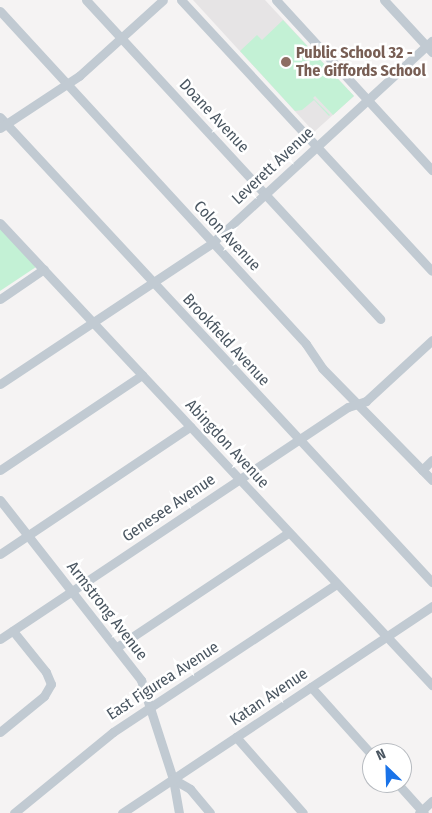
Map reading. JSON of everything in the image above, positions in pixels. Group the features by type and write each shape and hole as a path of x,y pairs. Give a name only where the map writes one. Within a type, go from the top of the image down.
{"street":[{"name":"Doane Avenue","path":"86,0 380,319"},
{"path":"2,123 67,85 163,0"},
{"path":"181,0 432,271"},
{"path":"276,0 432,170"},
{"path":"384,0 430,46"},
{"name":"Colon Avenue","path":"0,11 356,404 367,411 432,480"},
{"name":"Leverett Avenue","path":"0,384 212,243 368,100 430,46"},
{"name":"Brookfield Avenue","path":"2,123 432,582"},
{"name":"Abingdon Avenue","path":"0,223 432,685"},
{"path":"0,299 44,269"},
{"name":"Genesee Avenue","path":"0,640 298,440 356,404 366,402 432,340"},
{"path":"0,470 142,375"},
{"path":"0,554 190,427"},
{"path":"422,470 432,460"},
{"name":"Armstrong Avenue","path":"0,500 141,680 173,779 179,813"},
{"path":"117,647 288,533"},
{"name":"East Figurea Avenue","path":"14,813 77,758 337,584"},
{"name":"Katan Avenue","path":"122,813 432,606"},
{"path":"0,732 44,696 50,684 46,672 13,631"},
{"path":"311,687 362,744"},
{"path":"236,737 303,813"},
{"path":"173,779 190,790 210,813"},
{"path":"406,793 422,812 432,801"}],"shaded area":[{"name":"Public School 32 - The Giffords School","path":"193,0 265,0 354,96 314,132"}],"green space":[{"name":"Public School 32 - The Giffords School","path":"283,20 354,96 333,115 315,96 313,98 329,116 314,100 302,110 295,111 240,51 257,35 262,40"},
{"path":"0,228 36,267 0,291"}],"place":[{"name":"Public School 32 - The Giffords School","path":"286,62"}]}
